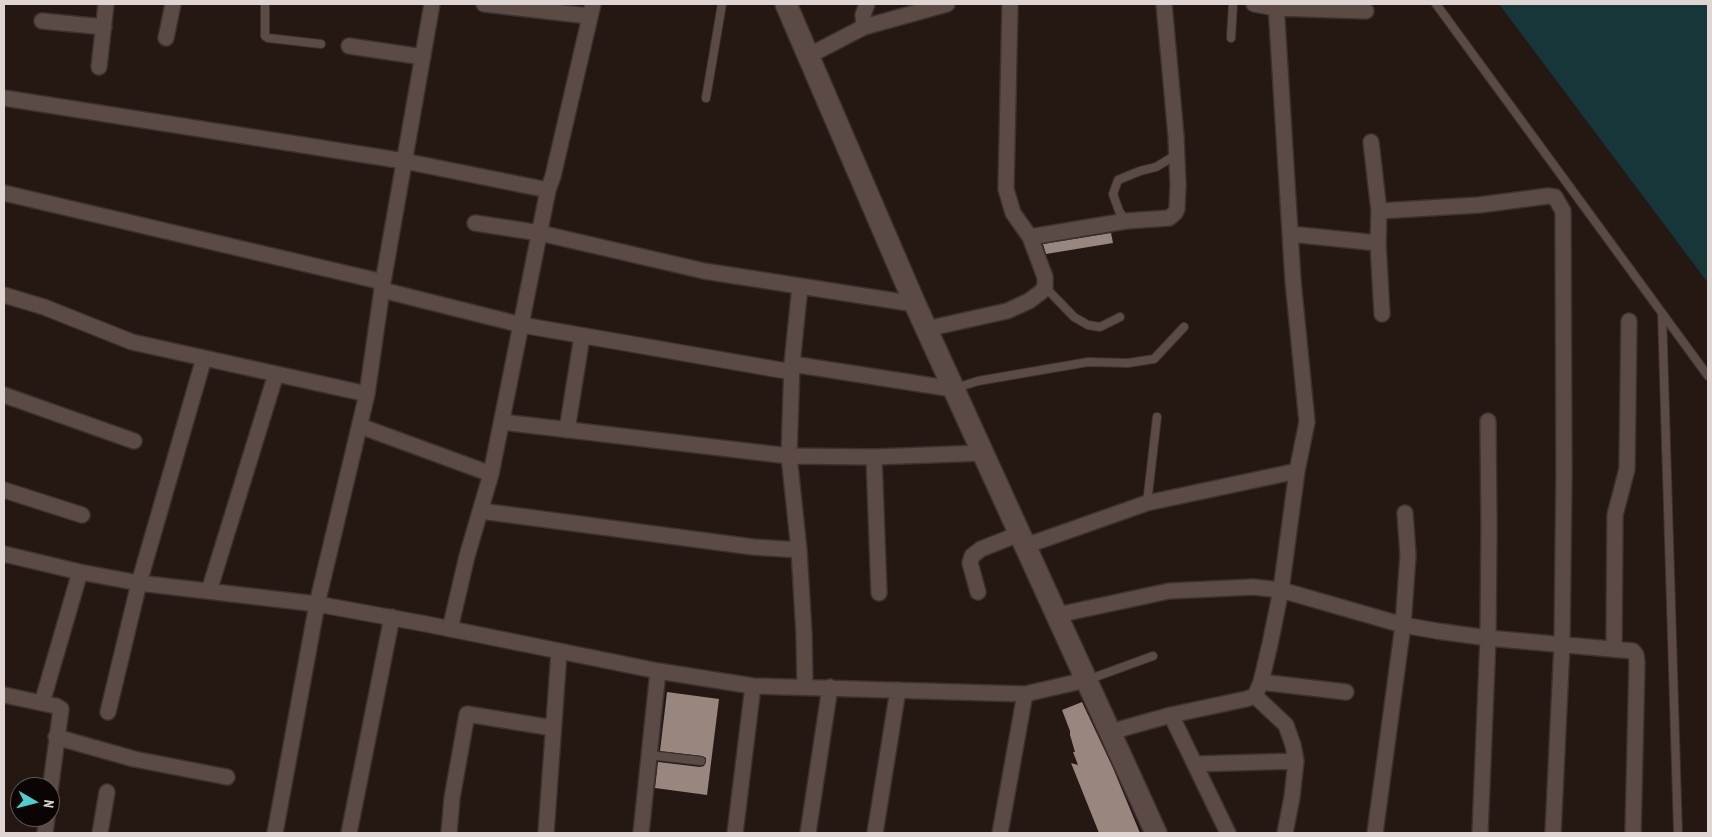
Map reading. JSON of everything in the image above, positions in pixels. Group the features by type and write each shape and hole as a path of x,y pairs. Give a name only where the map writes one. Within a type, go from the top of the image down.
{"street":[{"path":"99,67 106,4"},
{"path":"166,38 173,4"},
{"path":"275,833 317,604 367,394 382,286 432,4"},
{"path":"450,628 467,556 491,474 548,190 553,176 591,10 484,4"},
{"path":"786,4 926,329 1156,833"},
{"path":"864,27 863,15 867,4"},
{"path":"808,56 864,27 948,4"},
{"path":"926,329 1007,311 1029,301 1045,287 1045,277 1030,237 1013,213 1006,189 1010,4"},
{"path":"1030,237 1126,221 1169,218 1175,213 1178,184 1176,136 1164,4"},
{"path":"1254,4 1366,11"},
{"path":"1110,732 1171,715 1246,700 1258,689 1281,590 1297,472 1307,422 1290,234 1276,6"},
{"path":"42,21 104,27"},
{"path":"349,46 423,57"},
{"path":"4,98 404,161 548,190"},
{"path":"1371,142 1379,211 1378,243 1382,314"},
{"path":"4,193 382,286 522,325 792,368 953,389"},
{"path":"1379,211 1479,205 1548,196 1555,197 1562,211 1564,464 1562,644 1554,833"},
{"path":"475,224 540,233 704,271 915,304"},
{"path":"1290,234 1378,243"},
{"path":"800,286 792,368 789,456 799,550 805,687"},
{"path":"4,295 44,307 132,342 367,394"},
{"path":"1614,649 1615,514 1627,469 1629,321"},
{"path":"567,430 582,336"},
{"path":"108,712 139,584 204,358"},
{"path":"209,592 276,374"},
{"path":"4,395 134,440"},
{"path":"1480,833 1488,638 1488,421"},
{"path":"502,422 789,456 874,457 983,454"},
{"path":"360,426 491,474"},
{"path":"874,457 878,593"},
{"path":"978,592 970,563 972,556 981,549 1022,540 1147,503 1297,472"},
{"path":"4,490 82,515"},
{"path":"481,511 754,547 799,550"},
{"path":"1375,833 1403,625 1408,555 1405,513"},
{"path":"4,554 139,584 317,604 450,628 658,672 753,686 1025,694 1086,680"},
{"path":"42,703 80,572"},
{"path":"1057,615 1169,591 1253,586 1281,590 1403,625 1488,638 1633,651 1637,662 1634,706 1633,833"},
{"path":"349,833 392,617"},
{"path":"546,833 559,652"},
{"path":"641,833 658,672"},
{"path":"734,833 753,686"},
{"path":"808,833 830,687"},
{"path":"1258,689 1346,692"},
{"path":"1258,689 1286,725 1296,761 1285,833"},
{"path":"875,833 898,690"},
{"path":"1000,833 1025,694"},
{"path":"4,695 56,706 61,709 62,715 56,737 52,777"},
{"path":"449,833 452,798 467,714 553,728"},
{"path":"1171,715 1228,833"},
{"path":"56,737 134,759 226,777"},
{"path":"1196,764 1296,761"},
{"path":"100,833 107,792"}],"lane":[{"path":"265,4 265,36 268,38 321,44"},
{"path":"706,98 722,4"},
{"path":"1231,38 1233,4"},
{"path":"1436,4 1708,376"},
{"path":"1126,221 1119,211 1113,194 1118,180 1140,170 1156,167 1176,155"},
{"path":"1045,287 1074,317 1088,326 1100,327 1120,317"},
{"path":"1662,313 1678,833"},
{"path":"953,389 978,381 1088,362 1128,363 1154,359 1184,327"},
{"path":"1147,503 1156,418"},
{"path":"1086,680 1154,656"},
{"path":"649,755 701,761"}],"water":[{"path":"1499,4 1708,4 1708,283"}],"building":[{"path":"1111,233 1113,243 1046,254 1043,244"},
{"path":"667,692 719,699 707,795 655,788 658,762 700,767 704,766 706,762 706,758 702,756 660,751"},
{"path":"1082,702 1113,768 1140,833 1099,833 1071,763 1078,765 1073,752 1075,752 1070,731 1062,710"}]}
